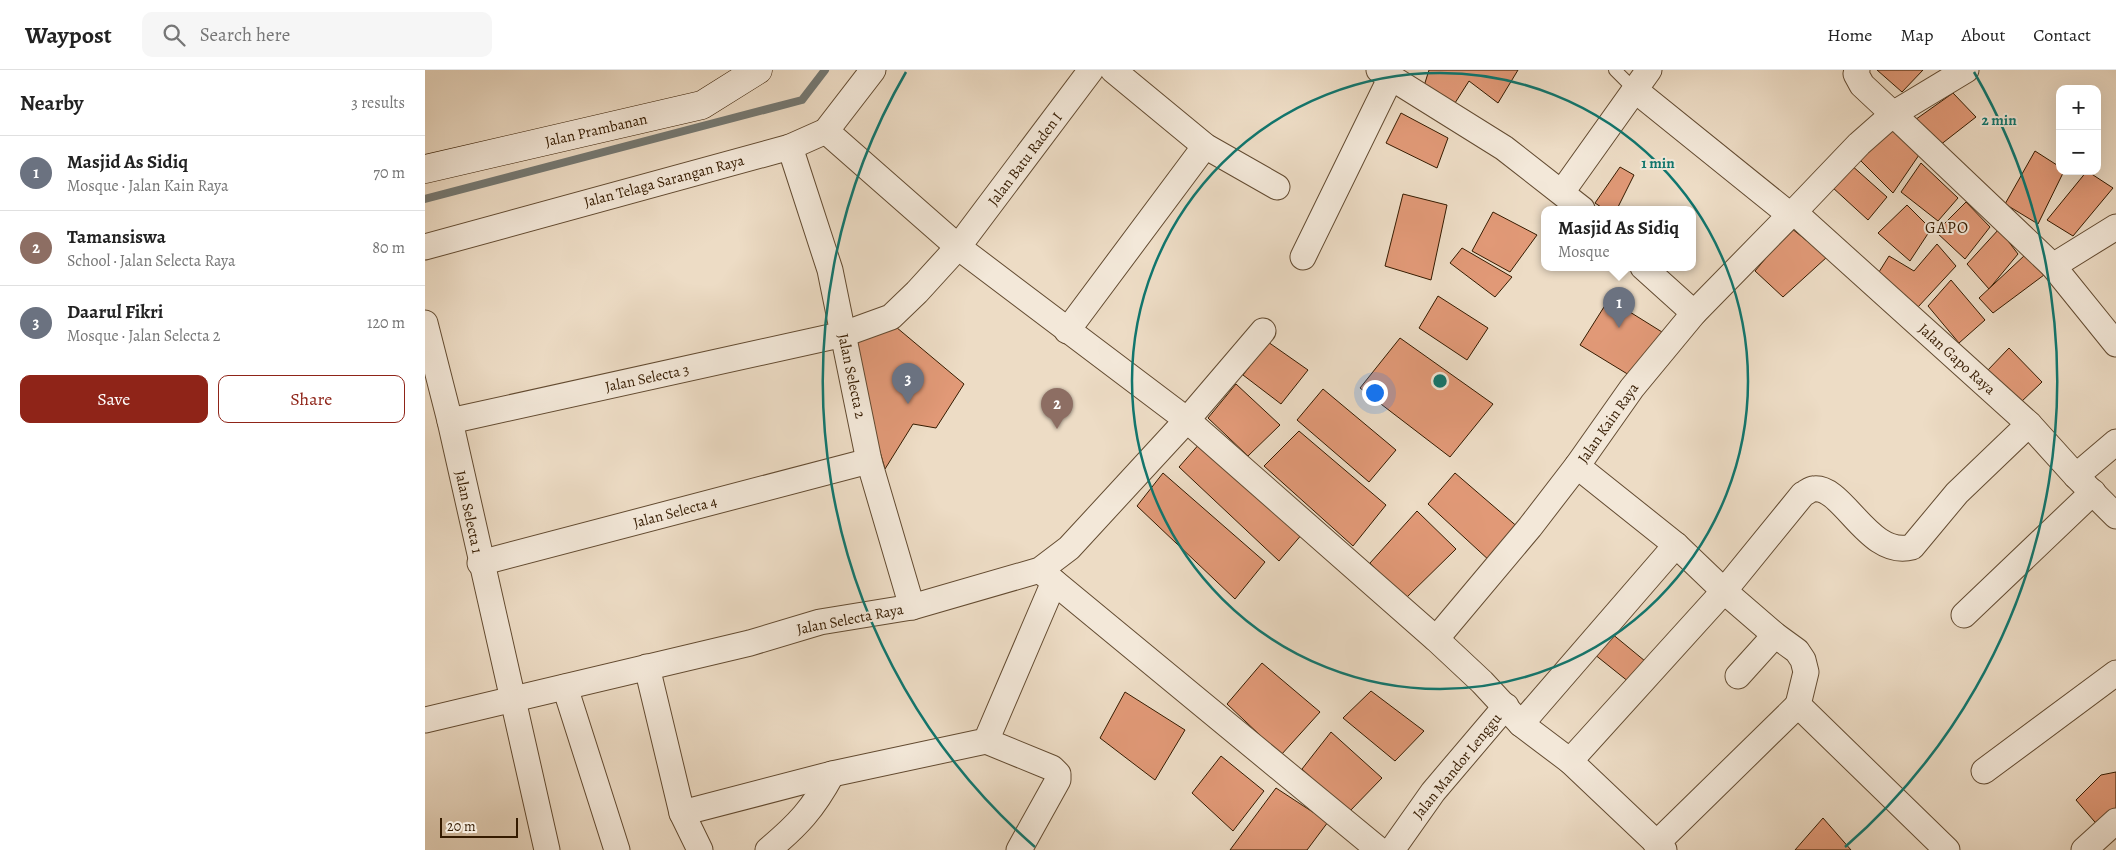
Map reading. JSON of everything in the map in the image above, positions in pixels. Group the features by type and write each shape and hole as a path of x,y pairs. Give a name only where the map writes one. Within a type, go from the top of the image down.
{"street":[{"name":"Jalan Prambanan","path":"425,169 702,105 758,70"},
{"name":"Jalan Telaga Sarangan Raya","path":"425,247 790,146 826,131 873,70"},
{"name":"Jalan Batu Raden I","path":"844,334 891,317 958,248 1091,70"},
{"path":"1113,70 1205,146 1277,187"},
{"path":"1562,192 1649,70"},
{"path":"1857,70 1856,74 1862,85 2053,266 2116,344"},
{"name":"Jalan Kain Raya","path":"1436,639 1530,527 1577,466 1632,388 1694,313 1859,144 1893,114 1966,70"},
{"path":"1303,257 1385,74 1497,144 1562,192 1578,206"},
{"name":"Jalan Gapo Raya","path":"1635,90 1792,214 2029,424 2116,516"},
{"path":"826,131 958,248 1187,420 1436,639 1513,715 1570,761 1660,847 1798,705 1805,678 1803,660 1797,651 1775,635 1724,591 1676,545 1577,466"},
{"name":"Jalan Selecta 2","path":"790,146 830,270 869,462 913,607"},
{"path":"1067,330 1205,146"},
{"path":"2053,266 2116,227"},
{"path":"1647,271 1694,313"},
{"name":"Jalan Selecta 1","path":"425,323 450,421 480,563 547,850"},
{"name":"Jalan Selecta Raya","path":"425,720 750,643 820,622 913,607 1047,576 1069,548 1187,420 1263,331"},
{"name":"Jalan Selecta 3","path":"450,421 844,334"},
{"path":"1570,761 1724,591 1803,494 1813,489 1826,491 1875,537 1890,548 1902,549 1912,546 1957,493 2029,424"},
{"path":"1964,615 2084,484 2116,442"},
{"name":"Jalan Selecta 4","path":"480,563 869,462"},
{"name":"Jalan Mandor Lenggu","path":"1392,850 1433,792 1513,715 1676,545"},
{"path":"986,741 1047,576 1379,850"},
{"path":"1738,676 1775,635"},
{"path":"647,667 682,813 700,850"},
{"path":"1984,772 2116,673"},
{"path":"565,687 617,850"},
{"path":"1798,705 1947,850"},
{"path":"682,813 832,774 986,741 1052,768 1058,774 1058,780 1019,850"},
{"path":"768,850 792,830 817,802 832,774"},
{"path":"2083,850 2116,821"}],"lane":[{"path":"1615,70 1635,90"}],"building":[{"path":"1429,70 1518,70 1498,103 1469,81 1455,103 1424,86"},
{"path":"1877,70 1923,70 1902,92"},
{"path":"1953,93 1976,117 1935,149 1912,122"},
{"path":"1401,113 1448,138 1437,168 1386,143"},
{"path":"1892,128 1919,155 1893,193 1856,156"},
{"path":"2035,151 2056,164 2056,175 2062,175 2038,224 2005,204"},
{"path":"1921,163 1958,198 1938,221 1901,192"},
{"path":"1850,164 1887,197 1868,220 1832,187"},
{"path":"1620,167 1634,175 1618,206 1600,206 1595,203"},
{"path":"2084,175 2093,175 2113,188 2073,236 2047,220"},
{"path":"1403,194 1447,205 1431,280 1385,266"},
{"path":"1966,202 1990,227 1965,259 1936,232"},
{"path":"1907,205 1931,229 1910,261 1878,233"},
{"path":"1493,212 1537,235 1510,272 1472,251"},
{"path":"1791,228 1827,257 1783,297 1755,271"},
{"path":"1999,229 2018,254 1989,289 1967,264"},
{"path":"1937,244 1956,266 1918,307 1879,272 1889,256 1914,271"},
{"path":"1462,248 1512,277 1495,297 1450,263"},
{"path":"2025,255 2044,275 1993,313 1979,298"},
{"path":"1951,280 1985,320 1959,343 1928,306"},
{"path":"1438,296 1488,328 1467,360 1419,328"},
{"path":"1609,299 1662,332 1634,378 1580,345"},
{"path":"896,327 964,384 936,428 913,424 885,469 854,362 849,338"},
{"path":"1400,338 1493,404 1450,457 1360,388"},
{"path":"1268,342 1308,370 1281,404 1243,375"},
{"path":"2009,348 2042,382 2020,403 1987,371"},
{"path":"1236,384 1280,425 1248,456 1208,418"},
{"path":"1323,389 1396,450 1369,482 1297,420"},
{"path":"1299,431 1386,505 1353,546 1264,466"},
{"path":"1201,442 1303,533 1279,561 1179,467"},
{"path":"1163,473 1265,562 1235,599 1137,506"},
{"path":"1455,473 1520,529 1491,562 1428,504"},
{"path":"1417,511 1456,549 1405,599 1370,563"},
{"path":"1611,633 1645,661 1629,682 1594,654"},
{"path":"1262,663 1320,712 1281,755 1227,704"},
{"path":"1371,691 1424,731 1395,761 1343,718"},
{"path":"1125,692 1185,730 1155,780 1100,738"},
{"path":"1331,732 1382,778 1348,813 1302,769"},
{"path":"1221,756 1264,791 1233,831 1192,793"},
{"path":"2116,772 2116,814 2100,828 2076,800 2101,775"},
{"path":"1276,788 1328,822 1307,850 1230,850"},
{"path":"1823,818 1851,850 1795,850"}],"waterway":[{"path":"425,199 802,100 825,70"}],"place":[{"name":"Masjid As Sidiq","path":"1619,328"},
{"name":"Daarul Fikri","path":"908,404"},
{"name":"Tamansiswa","path":"1057,429"}],"district":[{"name":"GAPO","path":"1947,228"}]}
